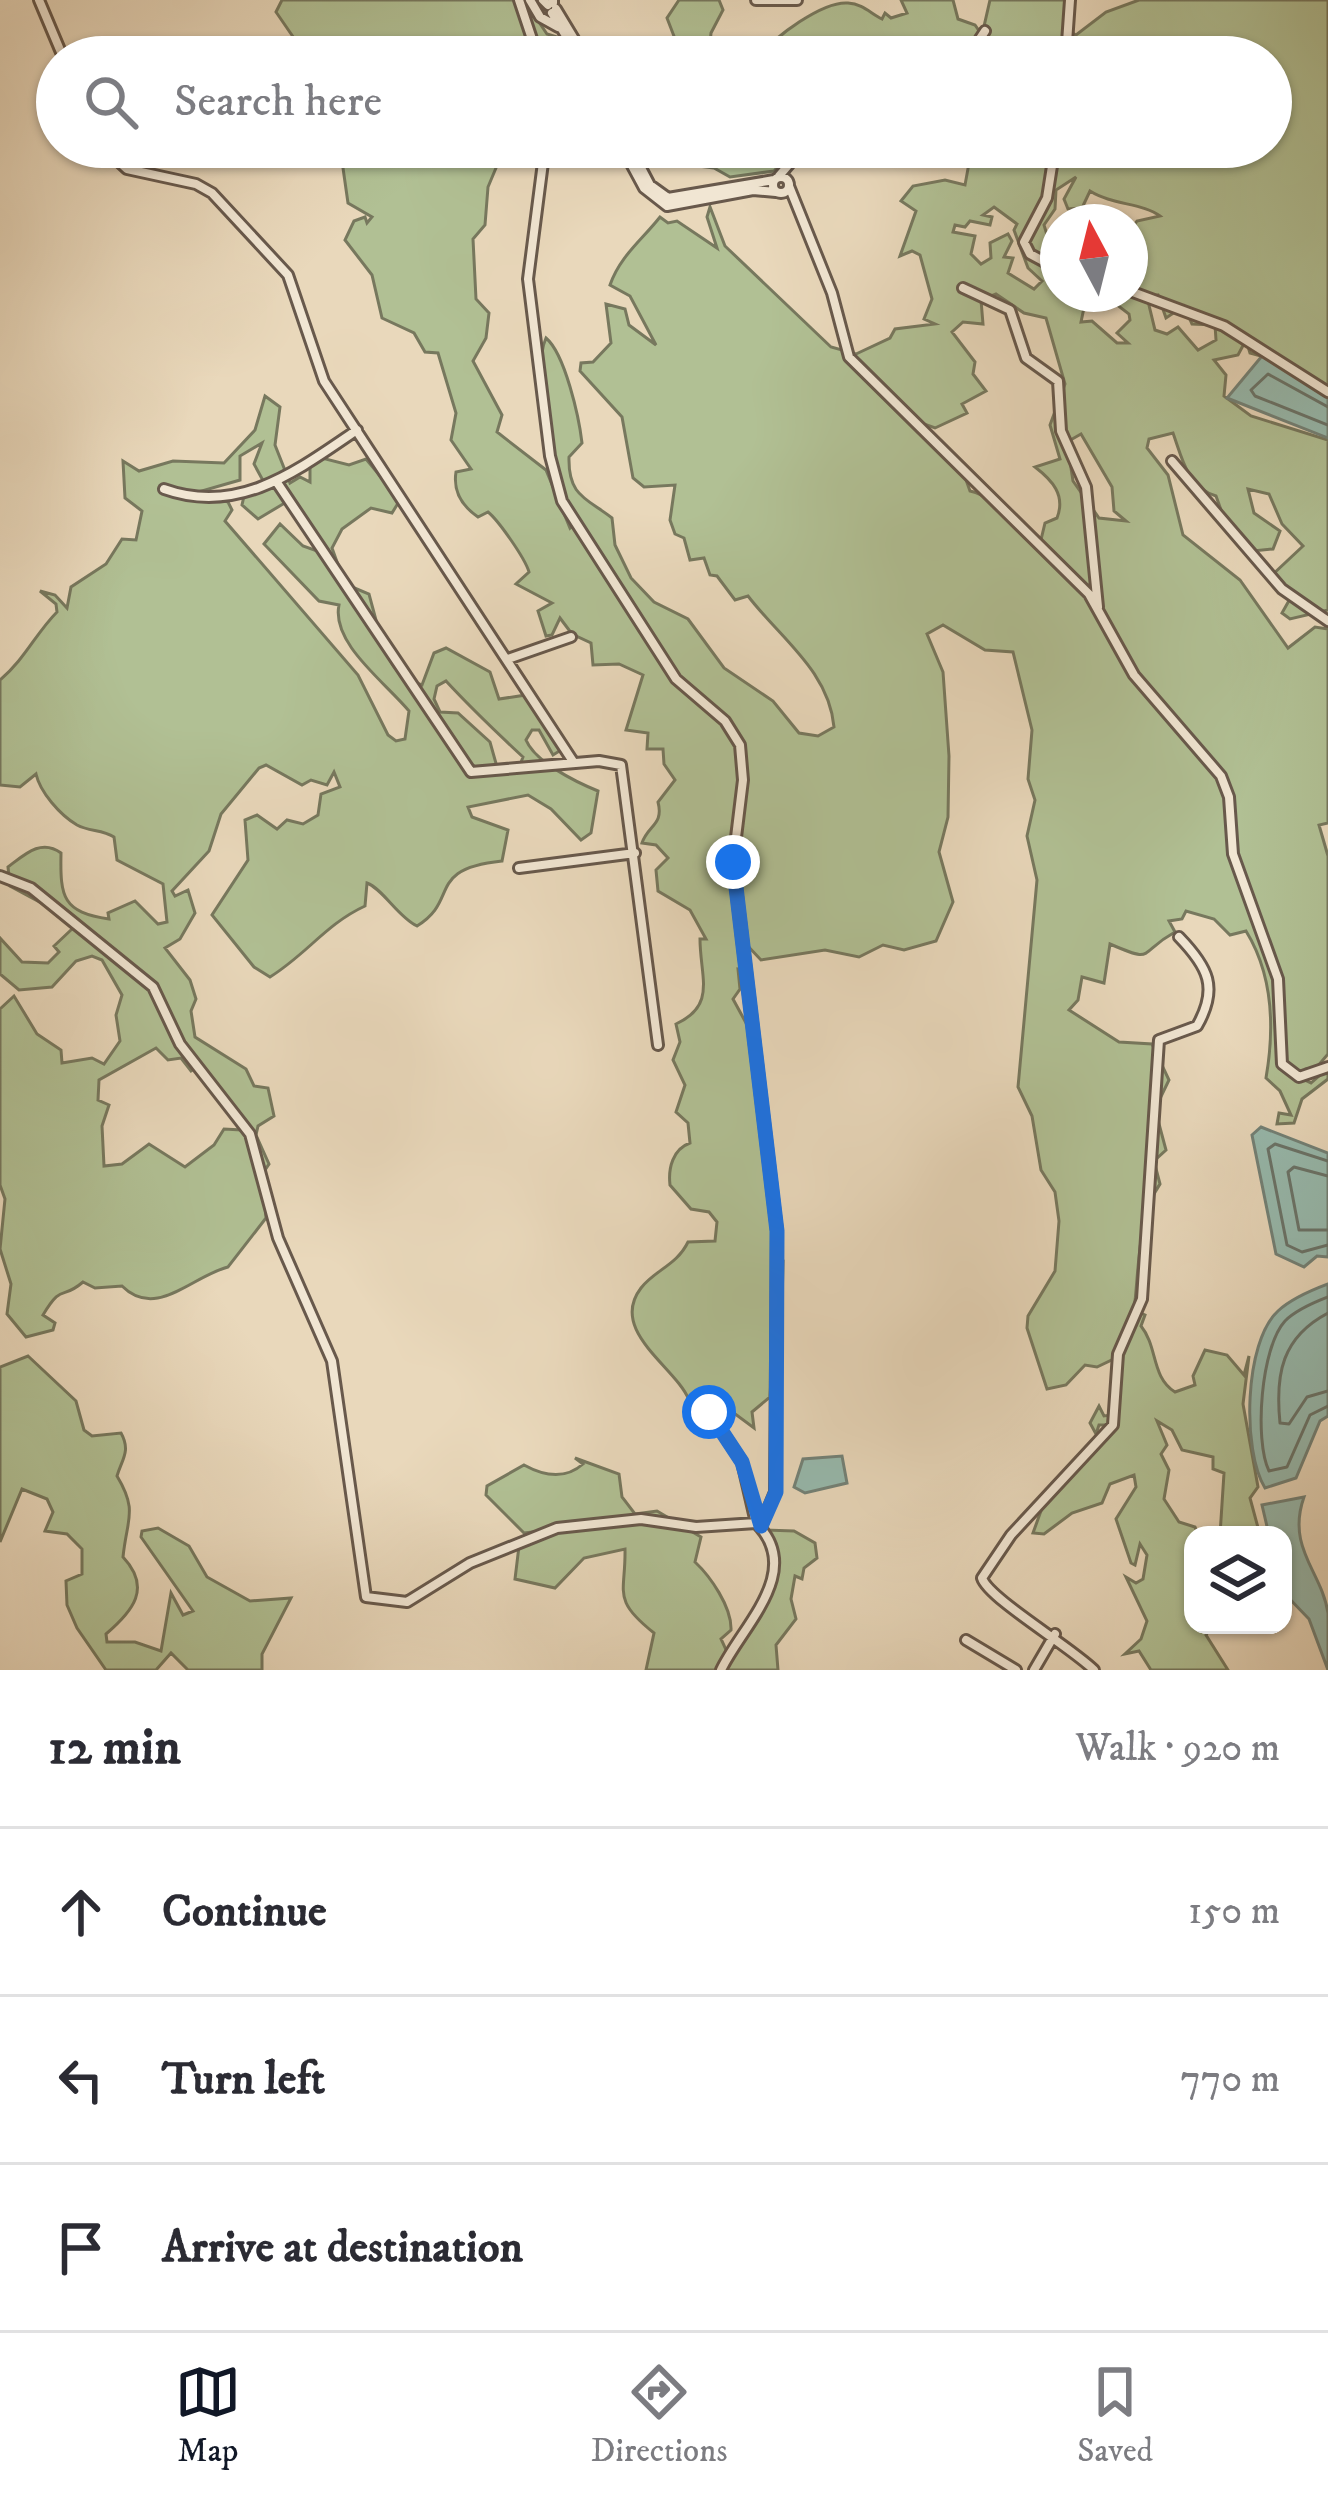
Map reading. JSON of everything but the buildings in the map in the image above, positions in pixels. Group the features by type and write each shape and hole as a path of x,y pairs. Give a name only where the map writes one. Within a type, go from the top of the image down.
{"street":[{"path":"39,0 54,36"},
{"path":"519,0 531,36"},
{"path":"530,0 540,17 562,27"},
{"path":"756,0 796,0"},
{"path":"1067,36 1070,0"},
{"path":"551,5 568,36"},
{"path":"982,36 985,31"},
{"path":"126,168 196,184 212,193 287,275 323,381 574,763"},
{"path":"542,168 528,279 550,456 562,500 676,679 732,729 743,763 733,846 734,880 777,1231 776,1492 758,1525"},
{"path":"637,168 652,198 668,206 762,189 792,203"},
{"path":"639,168 650,185 668,198 782,181"},
{"path":"777,193 790,168"},
{"path":"1044,204 1052,168"},
{"path":"782,181 832,293 850,357 1098,608 1134,675 1225,785 1233,854 1278,979 1285,1072 1310,1077 1328,1067"},
{"path":"1040,211 1024,242 1030,254 1040,259"},
{"path":"963,288 1010,310 1026,358 1058,381 1061,431 1086,487 1098,608"},
{"path":"1148,298 1224,326 1328,392"},
{"path":"164,489 203,498 278,484 357,430"},
{"path":"1172,461 1282,589 1328,621"},
{"path":"278,484 465,766 487,774 617,762 626,779 658,1045"},
{"path":"508,659 571,637"},
{"path":"519,868 635,853"},
{"path":"0,876 32,888 153,987 179,1044 247,1126 278,1238 332,1361 365,1597 407,1602 448,1576 556,1528 641,1519 696,1527 758,1525"},
{"path":"1094,1670 1055,1634 993,1596 982,1578 1004,1545 1113,1425 1118,1354 1140,1310 1159,1040 1196,1026 1211,996 1209,974 1179,937"},
{"path":"709,1412 742,1462 775,1570 763,1603 721,1670"},
{"path":"1034,1670 1055,1634"},
{"path":"966,1640 1016,1670"}],"green space":[{"path":"282,0 524,0 547,34 554,36 293,36 276,12"},
{"path":"679,0 719,0 723,10 711,36 674,36 667,18"},
{"path":"901,0 953,0 958,19 975,25 982,35 990,0 1069,0 1069,31 1076,35 1106,12 1139,0 1328,0 1328,411 1261,367 1261,356 1250,353 1246,340 1238,355 1214,360 1226,375 1224,396 1251,416 1328,440 1328,610 1290,619 1282,613 1291,597 1270,577 1303,546 1282,524 1269,494 1248,489 1254,513 1280,531 1273,549 1253,551 1225,521 1216,496 1192,479 1173,433 1149,439 1147,448 1168,475 1183,535 1240,580 1288,648 1315,627 1328,629 1328,823 1319,825 1328,856 1328,1054 1317,1067 1306,1069 1305,1080 1311,1083 1328,1068 1328,1079 1302,1099 1294,1123 1277,1124 1279,1113 1291,1115 1280,1091 1266,1078 1270,1002 1255,948 1246,931 1230,935 1214,919 1186,911 1182,919 1169,921 1175,932 1146,953 1134,954 1110,944 1104,983 1082,977 1078,1000 1069,1010 1119,1042 1152,1044 1169,1080 1155,1109 1166,1150 1154,1161 1160,1184 1143,1228 1134,1310 1145,1315 1141,1326 1162,1378 1175,1392 1195,1385 1193,1376 1205,1350 1227,1355 1244,1375 1249,1356 1243,1404 1258,1487 1250,1498 1258,1526 1221,1526 1224,1473 1213,1469 1213,1457 1182,1450 1172,1430 1157,1421 1167,1445 1161,1454 1169,1470 1164,1499 1179,1522 1192,1526 1184,1526 1184,1634 1207,1634 1228,1670 1151,1670 1139,1651 1125,1654 1141,1639 1147,1621 1126,1577 1136,1583 1143,1579 1147,1555 1140,1544 1135,1565 1131,1563 1116,1519 1136,1487 1134,1475 1110,1484 1102,1503 1072,1513 1044,1534 1033,1533 1042,1508 1110,1434 1108,1425 1099,1425 1096,1434 1090,1423 1099,1406 1104,1416 1112,1415 1121,1377 1116,1358 1097,1367 1085,1365 1066,1385 1047,1389 1027,1328 1028,1316 1055,1271 1059,1221 1055,1192 1041,1170 1032,1116 1018,1087 1037,880 1027,836 1035,800 1028,779 1032,730 1013,652 985,650 943,625 927,634 943,672 949,756 948,817 939,852 953,902 936,941 904,950 883,945 859,957 825,950 761,960 745,943 745,970 738,969 740,989 733,999 752,1034 780,1268 783,1264 782,1303 775,1305 770,1397 752,1412 754,1428 703,1390 689,1400 638,1334 633,1319 633,1304 641,1288 688,1242 715,1241 717,1222 709,1212 691,1209 670,1185 673,1160 690,1143 688,1123 676,1112 685,1085 673,1060 680,1042 676,1024 702,999 700,939 706,939 690,910 658,891 656,870 668,858 656,845 642,843 657,820 658,802 675,780 664,764 663,749 647,749 648,733 626,730 643,675 619,664 593,665 591,643 572,634 560,618 552,635 546,636 538,611 552,603 516,584 529,572 517,549 488,512 478,517 457,492 456,472 471,469 451,440 456,413 438,353 425,352 414,333 382,318 372,275 345,240 354,221 365,217 367,223 372,217 348,203 343,168 496,168 488,187 485,225 473,239 476,299 489,313 486,338 473,361 502,415 497,432 546,470 570,528 576,522 559,485 542,403 546,338 565,371 580,432 582,443 569,457 572,480 580,495 612,518 615,545 631,578 654,602 688,619 724,668 773,701 799,733 818,736 834,727 813,672 748,596 735,600 717,576 710,575 704,558 690,560 684,538 675,534 670,520 675,485 644,487 633,478 622,417 580,371 581,363 593,362 611,343 606,304 625,309 629,325 656,345 630,296 610,285 625,257 660,217 668,223 677,221 717,248 707,217 710,207 725,246 831,347 856,354 890,338 895,329 935,324 924,319 932,299 920,255 912,251 900,256 916,211 901,201 913,186 945,180 965,185 968,168 1292,168 1292,36 781,36 838,4 858,5 882,19 885,13 891,18 907,13","holes":["996,294 1024,313 1046,318 1065,384 1050,425 1060,459 1035,467 1052,483 1060,502 1057,518 1045,523 1039,548 990,500 970,491 965,477 902,416 935,428 967,413 962,404 986,391 973,374 975,362 952,332 963,322 983,324 981,300","1081,434 1112,487 1114,511 1126,521 1099,518 1073,481 1067,442"]},
{"path":"714,168 777,168 774,171 730,177"},
{"path":"265,396 280,407 275,445 290,483 300,477 310,482 310,466 322,458 349,465 366,459 400,500 392,513 371,508 342,529 332,548 345,584 369,594 380,635 390,643 392,664 422,685 434,653 446,648 490,672 499,699 526,695 561,750 553,755 539,730 532,730 526,740 531,748 557,770 598,791 591,833 581,840 551,809 528,795 468,807 472,817 508,830 502,861 462,871 430,916 417,926 367,883 365,906 270,977 254,967 212,915 248,860 245,820 257,815 277,829 287,820 303,824 318,815 321,794 340,787 334,772 327,785 311,780 302,785 266,765 259,768 221,814 209,851 172,891 175,896 188,890 195,913 180,939 165,948 190,980 196,999 191,1011 195,1037 246,1069 254,1086 268,1088 274,1116 258,1126 256,1135 269,1164 263,1173 266,1218 228,1267 174,1293 148,1299 122,1286 95,1288 83,1282 59,1295 43,1315 55,1323 53,1330 26,1337 7,1314 11,1284 0,1249 5,1199 0,1185 0,1009 14,996 37,1034 61,1050 62,1063 92,1058 104,1064 120,1041 116,1015 122,995 102,960 92,956 76,961 52,987 19,990 0,974 0,938 22,962 48,963 59,952 54,946 72,929 71,919 10,886 8,867 33,850 54,849 61,853 64,892 73,907 109,919 108,913 135,901 158,924 167,922 163,884 117,860 114,837 71,821 46,795 36,774 20,787 0,785 0,680 57,612 56,604 40,591 55,595 67,608 71,587 106,564 122,539 136,540 142,511 125,498 123,461 139,471 173,461 224,463 255,430","holes":["262,443 254,464 266,486 244,496 242,505 258,519 288,501 317,551 303,546 280,524 264,544 319,601 339,605 343,634 351,648 409,711 405,739 396,741 388,735 358,675 225,521 232,510 228,502 198,492 240,480 240,456","446,681 523,757 517,773 499,774 490,742 458,713 440,712 434,699 437,686","156,1048 168,1060 181,1058 191,1071 195,1068 243,1130 224,1129 214,1145 185,1167 149,1144 122,1164 104,1166 102,1126 109,1105 98,1100 99,1080"]},
{"path":"28,1356 76,1401 84,1430 92,1436 121,1433 124,1439 125,1455 117,1476 129,1507 123,1557 132,1568 137,1589 131,1608 106,1634 107,1642 135,1642 161,1651 171,1593 183,1615 193,1611 141,1537 142,1531 158,1528 189,1546 207,1577 250,1601 291,1598 262,1654 262,1670 188,1670 171,1653 156,1670 106,1670 67,1605 66,1581 82,1574 82,1549 67,1534 45,1531 53,1512 47,1499 22,1489 0,1542 0,1367"},
{"path":"575,1458 619,1474 622,1497 635,1514 657,1511 701,1537 695,1562 728,1612 731,1630 721,1639 727,1652 749,1625 763,1595 769,1564 766,1530 794,1531 815,1543 817,1558 804,1568 802,1579 795,1576 791,1599 796,1619 776,1645 778,1670 646,1670 654,1633 626,1603 625,1549 584,1558 555,1588 515,1579 519,1546 541,1531 524,1533 486,1495 487,1486 524,1465 547,1474 569,1472 583,1464"}],"water":[{"path":"1262,356 1328,398 1328,438 1227,398"},
{"path":"1261,1127 1328,1153 1328,1257 1317,1256 1304,1267 1276,1254 1252,1135"},
{"path":"1328,1284 1328,1416 1320,1421 1296,1478 1265,1488 1250,1424 1258,1347 1278,1311"},
{"path":"842,1456 847,1483 805,1493 794,1487 803,1459"},
{"path":"1304,1497 1299,1531 1325,1598 1328,1670 1309,1619 1292,1601 1292,1526 1267,1526 1262,1505"}],"route":[{"path":"709,1412 742,1462 756,1523 761,1526 776,1492 777,1231 733,862"}]}
